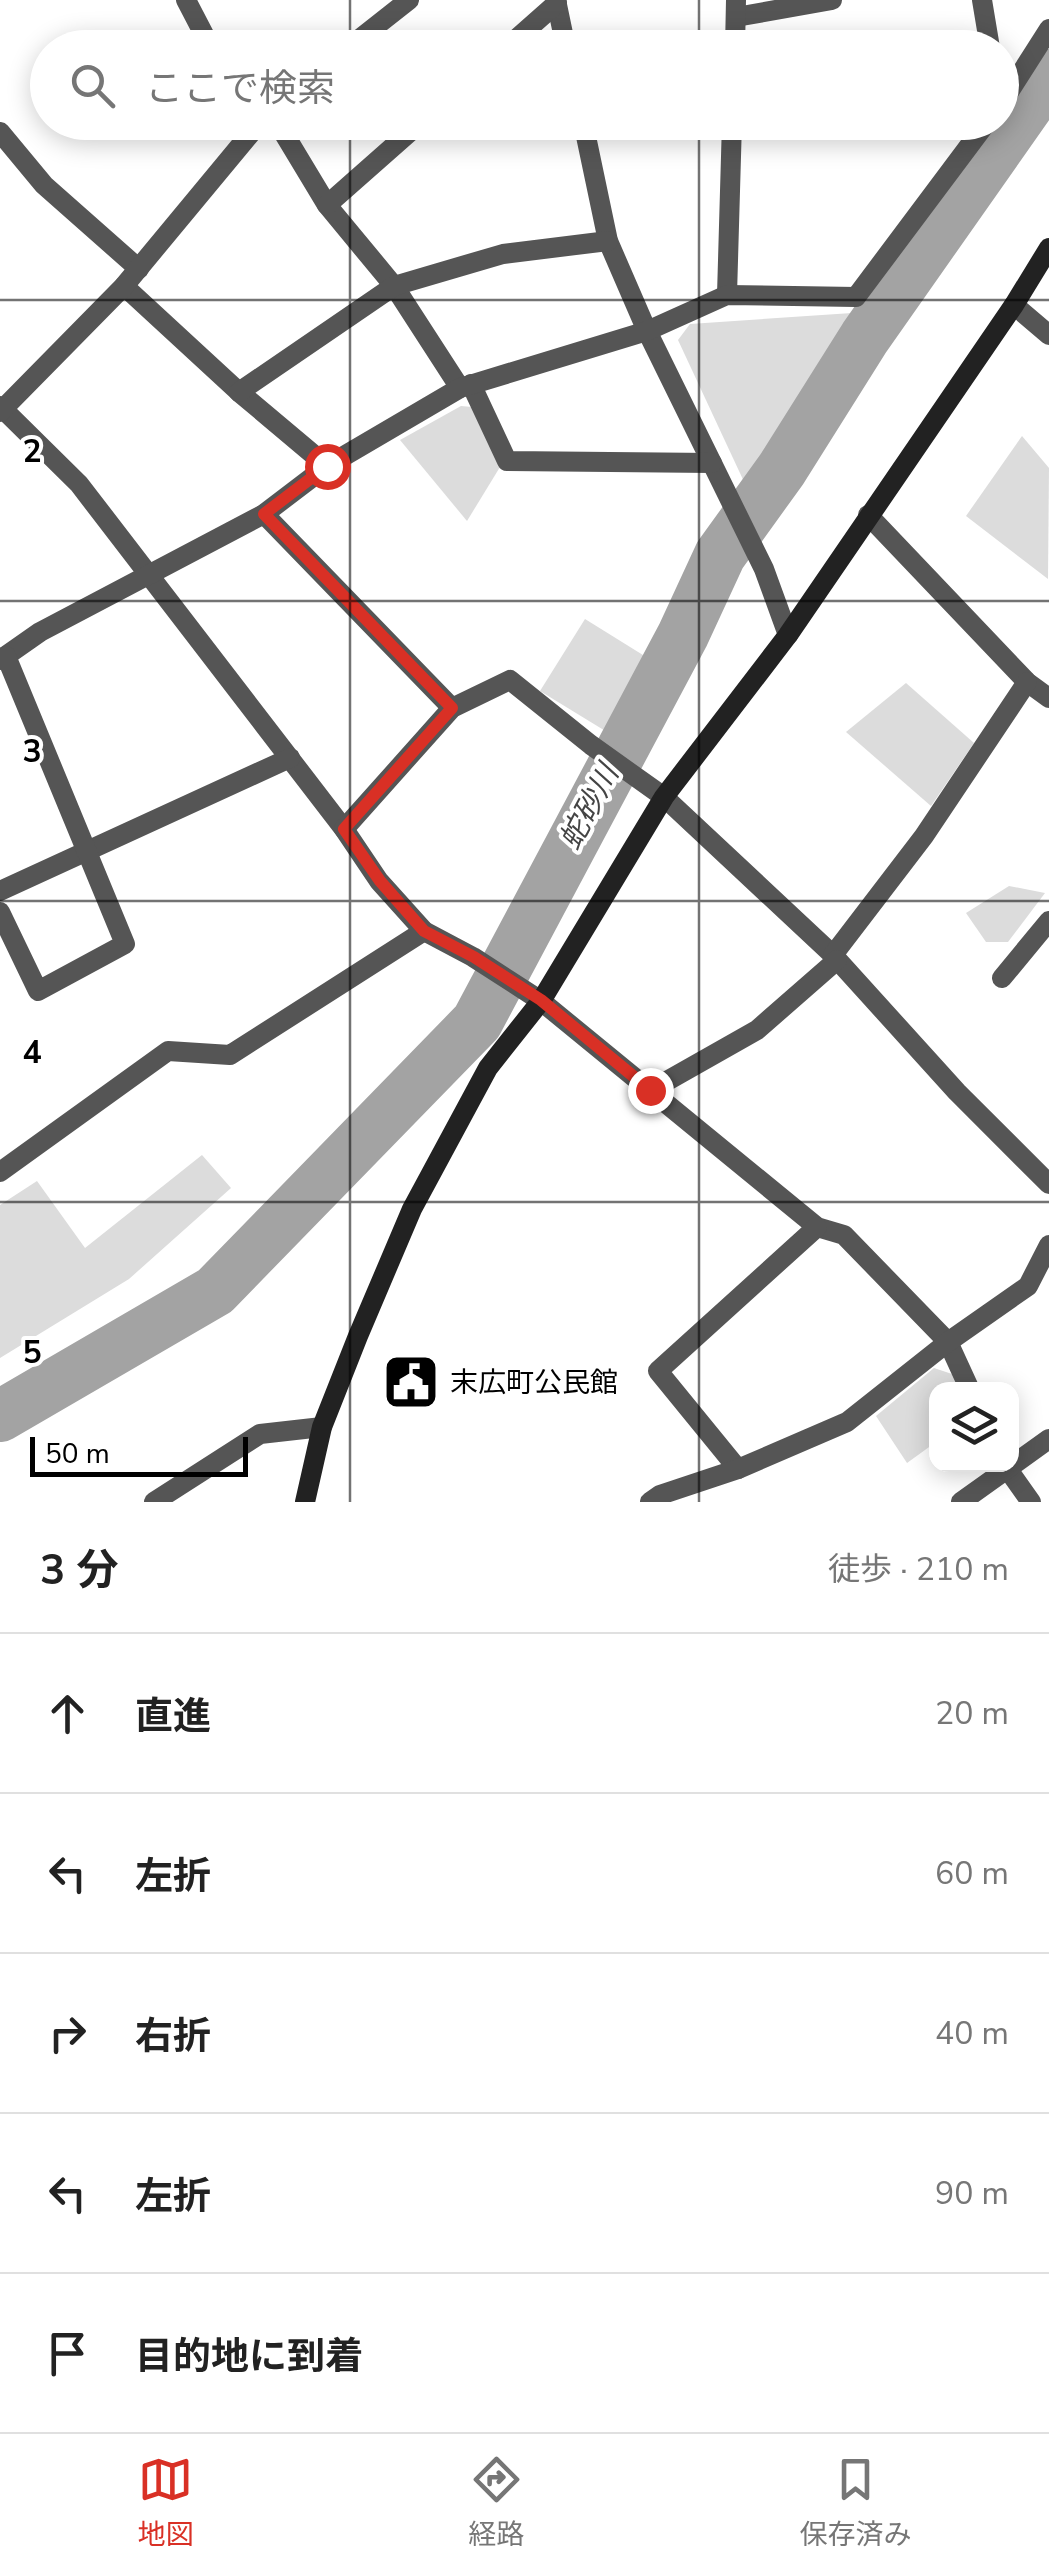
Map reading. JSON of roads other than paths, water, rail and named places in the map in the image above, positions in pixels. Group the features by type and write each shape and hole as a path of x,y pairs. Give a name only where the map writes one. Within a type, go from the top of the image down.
{"street":[{"path":"186,0 202,30"},
{"path":"370,30 408,0"},
{"path":"736,8 832,0"},
{"path":"982,0 987,30"},
{"path":"526,30 556,2"},
{"path":"556,2 562,30"},
{"path":"1019,76 1049,29"},
{"path":"0,132 44,185 139,268"},
{"path":"243,140 124,286 1,409 78,484 151,575 380,881 424,931 474,957 541,1000 817,1227 844,1235 948,1342 966,1382"},
{"path":"288,140 327,206 394,286 465,386 507,461 712,463"},
{"path":"327,206 401,140"},
{"path":"586,140 608,241 764,569 788,635"},
{"path":"728,295 732,140"},
{"path":"0,912 38,991 125,944 3,658 40,632 264,514 327,466 465,386 648,331 728,295 856,297 974,140"},
{"path":"239,392 394,286 503,254 608,241"},
{"path":"305,1502 322,1427 412,1209 488,1068 541,1000 664,797 788,635 1049,248"},
{"path":"124,286 239,392 327,466"},
{"path":"1014,305 1049,335"},
{"path":"264,514 452,708"},
{"path":"868,515 1027,682 1049,698"},
{"path":"344,829 452,708 510,680 591,746 664,797 835,957 957,1092 1049,1184"},
{"path":"650,1090 756,1030 835,957 924,836 1027,682"},
{"path":"0,891 290,758"},
{"path":"1002,978 1049,920"},
{"path":"0,1172 168,1052 230,1055 424,931"},
{"path":"738,1470 658,1370 817,1227"},
{"path":"650,1502 660,1495 738,1470 848,1422 948,1342 1028,1286 1049,1245"},
{"path":"154,1502 260,1434 322,1427"},
{"path":"1019,1458 1049,1439"},
{"path":"961,1502 999,1472"},
{"path":"1009,1472 1031,1502"}],"waterway":[{"name":"蛇砂川","path":"1019,118 1049,75"},
{"name":"蛇砂川","path":"0,1416 215,1291 477,1022 683,635 720,555 782,469 865,337 1003,140"}],"place":[{"name":"末広町公民館","path":"411,1382"}]}
